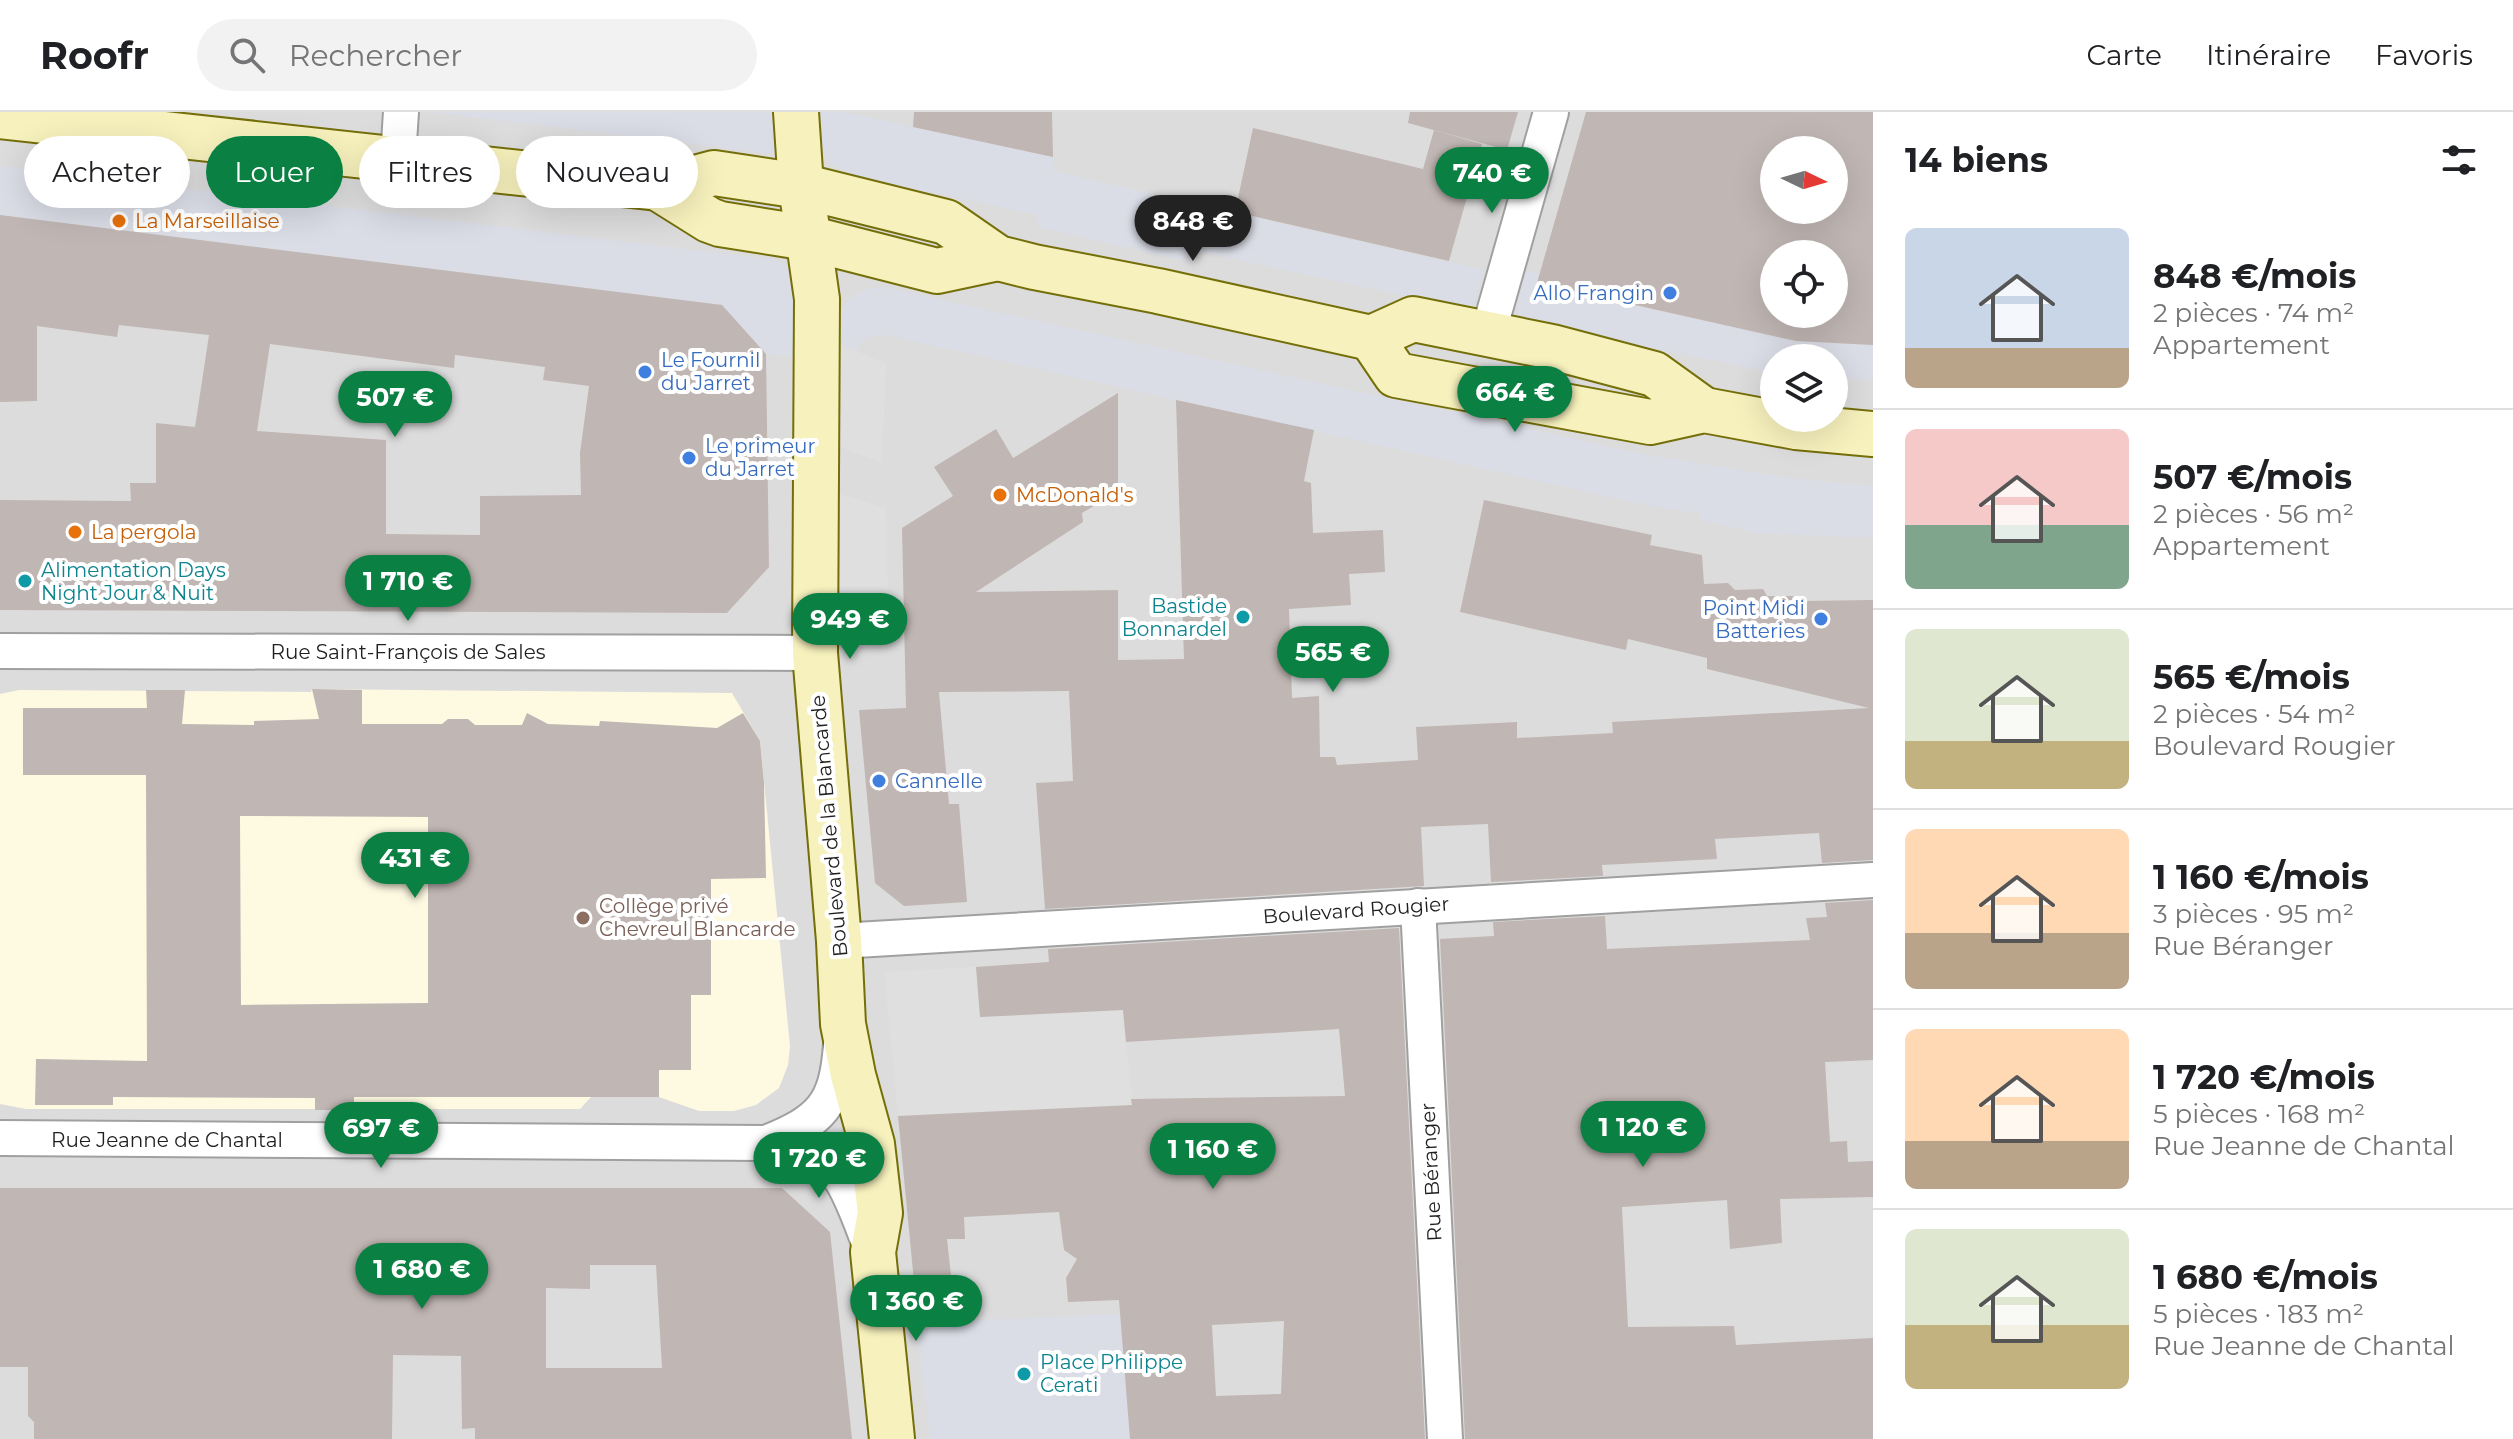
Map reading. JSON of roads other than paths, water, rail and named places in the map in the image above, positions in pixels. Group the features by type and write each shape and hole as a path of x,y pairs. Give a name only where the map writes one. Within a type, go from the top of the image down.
{"main road":[{"name":"Boulevard de la Blancarde","path":"796,112 801,186 817,299 815,653 843,1024 872,1144 880,1213 873,1252 892,1439"},
{"path":"0,116 97,118 359,153"},
{"path":"698,177 714,173 801,186 946,222 998,258 1371,338 1413,319 1552,347 1654,374 1704,410"},
{"path":"690,208 709,220 808,238 937,271 998,258"},
{"path":"1371,338 1396,375 1650,422 1704,410 1796,427 1873,434"}],"street":[{"path":"399,136 401,112"},
{"path":"1488,334 1551,112"},
{"name":"Rue Saint-François de Sales","path":"0,651 815,653"},
{"name":"Boulevard Rougier","path":"839,941 1873,880"},
{"name":"Rue Béranger","path":"1418,906 1445,1439"},
{"name":"Rue Jeanne de Chantal","path":"766,1143 801,1129 819,1113 834,1091 840,1070 843,1024"},
{"name":"Rue Jeanne de Chantal","path":"0,1138 766,1143 811,1151 829,1162 844,1182 873,1252"}],"place":[{"name":"La Marseillaise","path":"119,221"},
{"name":"Allo Frangin","path":"1670,293"},
{"name":"Le Fournil du Jarret","path":"645,372"},
{"name":"Le primeur du Jarret","path":"689,458"},
{"name":"McDonald's","path":"1000,495"},
{"name":"La pergola","path":"75,532"},
{"name":"Alimentation Days Night Jour & Nuit","path":"25,581"},
{"name":"Bastide Bonnardel","path":"1243,617"},
{"name":"Point Midi Batteries","path":"1821,619"},
{"name":"Cannelle","path":"879,781"},
{"name":"Collège privé Chevreul Blancarde","path":"583,918"},
{"name":"Place Philippe Cerati","path":"1024,1374"}]}
